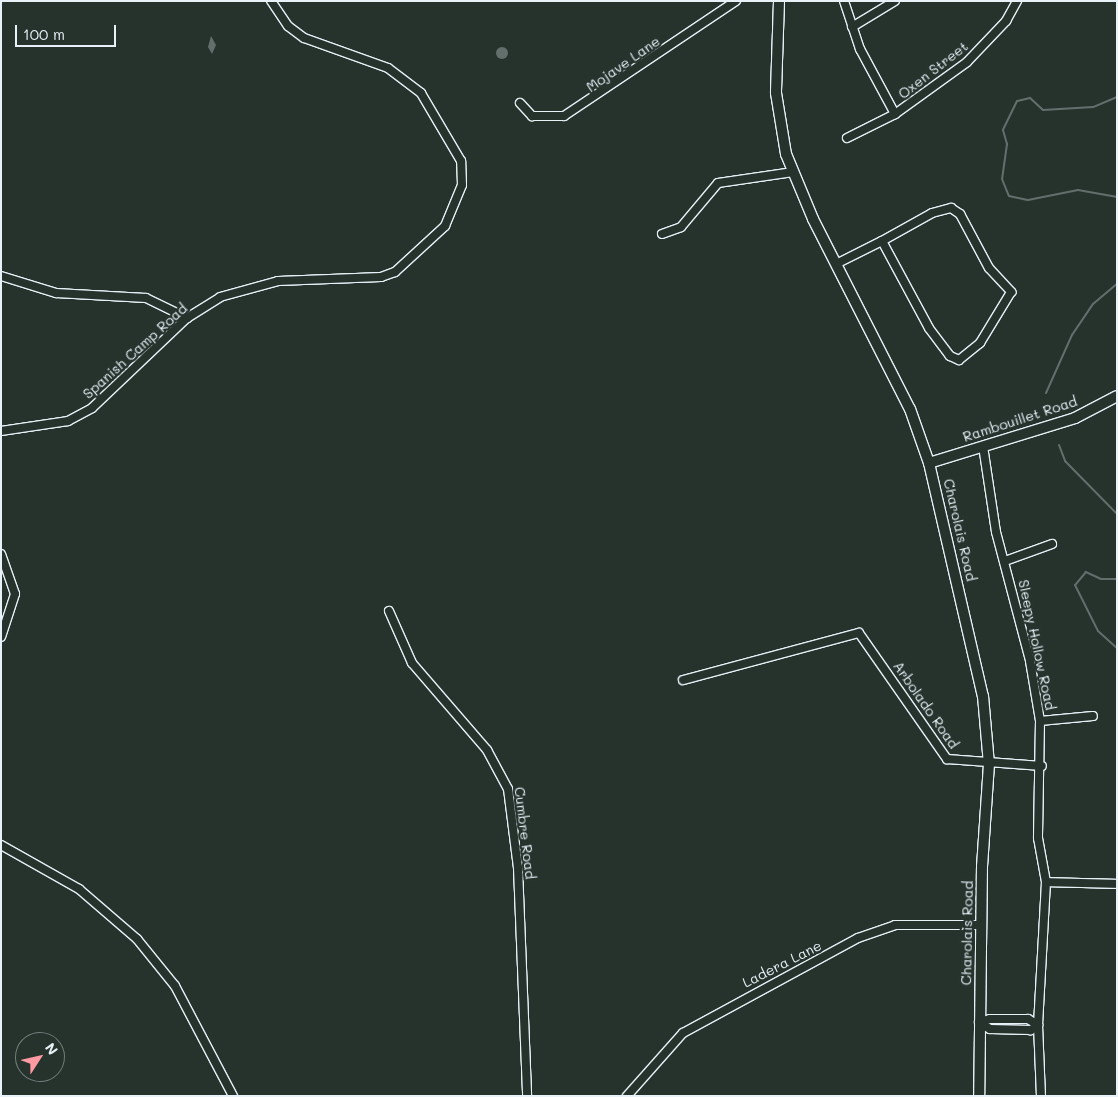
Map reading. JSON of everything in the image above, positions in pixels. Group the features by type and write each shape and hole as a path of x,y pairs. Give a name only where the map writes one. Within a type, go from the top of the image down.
{"street":[{"name":"Spanish Camp Road","path":"1,432 68,421 92,408 187,318 220,297 258,284 367,279 395,272 445,226 462,185 461,161 454,145 421,93 388,68 304,38 288,26 271,1"},
{"name":"Mojave Lane","path":"520,103 532,116 564,116 736,1"},
{"name":"Charolais Road","path":"778,1 777,114 792,172 836,264 910,409 929,463 983,696 989,764 978,1022 979,1096"},
{"path":"844,1 852,27 895,114"},
{"path":"852,27 895,1"},
{"name":"Oxen Street","path":"847,138 895,114 967,62 1006,20 1017,1"},
{"path":"662,234 681,227 718,183 792,172"},
{"path":"836,264 946,208 960,214 989,268 1012,292 1007,306 968,355 959,360 950,356 938,340 882,241"},
{"path":"1,276 56,292 146,298 187,318"},
{"name":"Rambouillet Road","path":"929,463 1075,418 1117,396"},
{"name":"Sleepy Hollow Road","path":"983,446 1005,562 1040,721 1042,766 1038,838 1046,882 1038,1025 1042,1096"},
{"path":"1005,562 1052,544"},
{"path":"1,554 15,594 1,637"},
{"name":"Cumbre Road","path":"389,611 412,664 487,750 508,789 519,888 527,1096"},
{"name":"Arbolado Road","path":"683,680 859,633 947,758 989,764 1042,766"},
{"path":"1040,721 1093,716"},
{"path":"1,845 79,889 137,939 175,986 233,1096"},
{"path":"1046,882 1117,884"},
{"name":"Ladera Lane","path":"627,1096 684,1033 858,938 896,925 981,925"},
{"path":"978,1022 1028,1019 1038,1025"}],"shaded area":[{"path":"211,36 216,45 212,54 208,47"},
{"path":"502,47 508,53 502,59 496,53"}],"waterway":[{"path":"1117,97 1093,107 1043,110 1030,98 1017,101 1003,130 1007,144 1002,179 1009,196 1028,200 1078,190 1117,197"},
{"path":"1046,393 1072,335 1093,304 1117,284"},
{"path":"1059,445 1065,461 1117,514"},
{"path":"1117,579 1101,579 1086,572 1075,585 1098,631 1117,648"}]}
